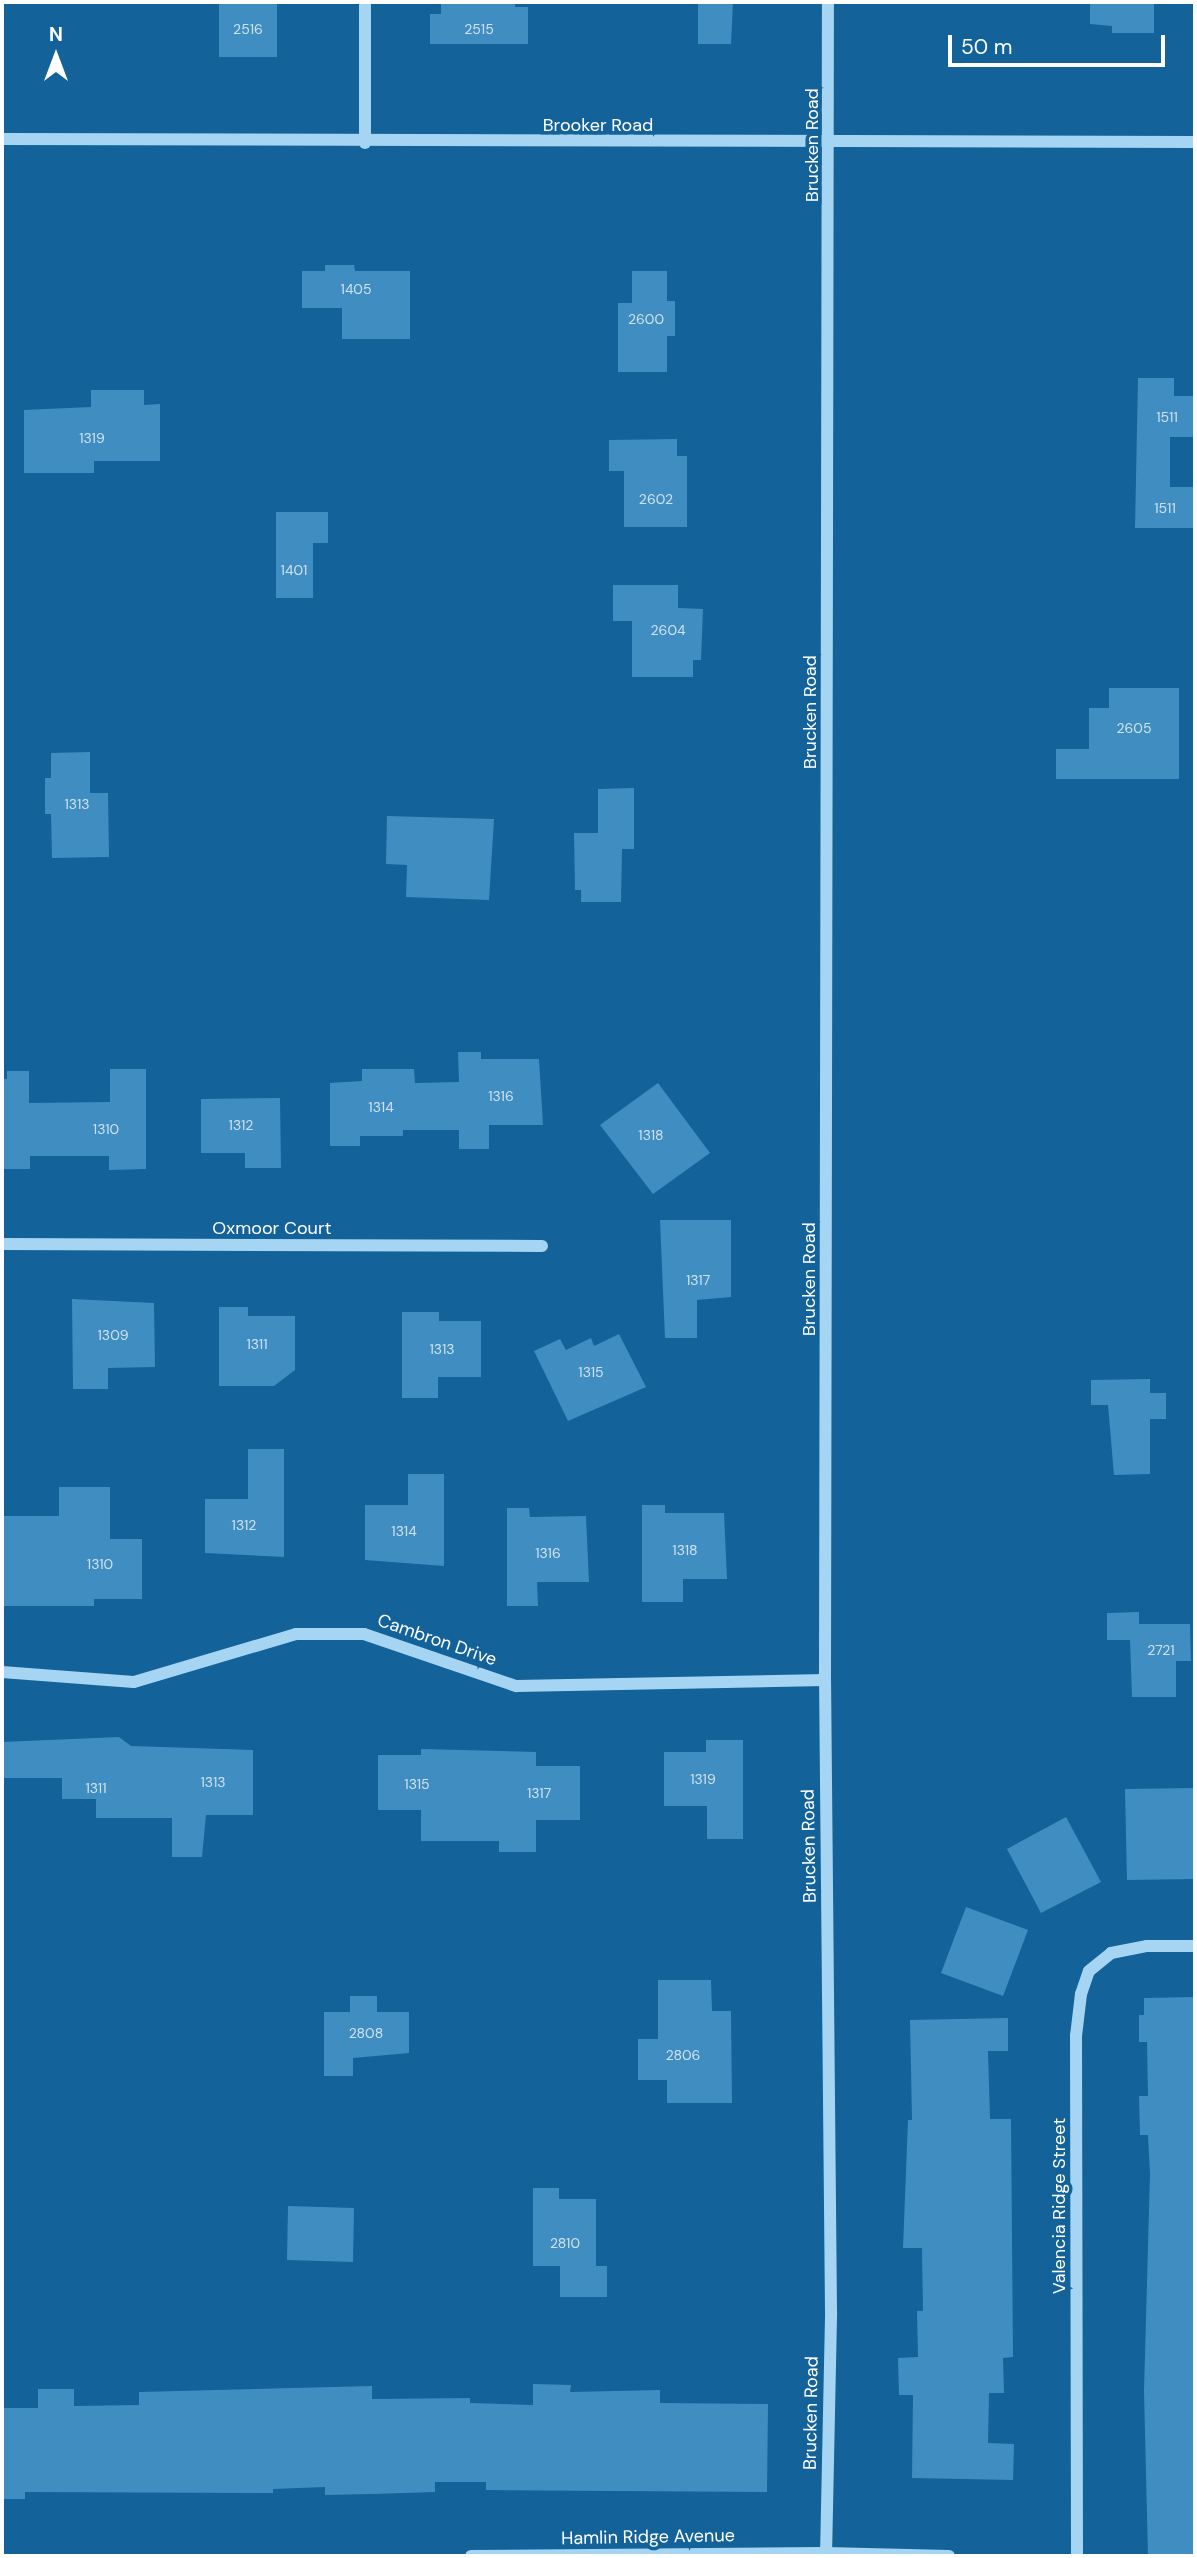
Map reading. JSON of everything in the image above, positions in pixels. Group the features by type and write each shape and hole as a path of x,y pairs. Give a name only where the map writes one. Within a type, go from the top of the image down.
{"street":[{"path":"365,2 365,143"},
{"name":"Brucken Road","path":"825,2554 831,2298 825,1680 830,142 828,2"},
{"name":"Brooker Road","path":"2,139 365,143 1195,142"},
{"name":"Oxmoor Court","path":"2,1244 542,1246"},
{"name":"Cambron Drive","path":"2,1672 134,1682 296,1634 364,1634 516,1686 825,1680"},
{"name":"Valencia Ridge Street","path":"1077,2556 1076,2036 1081,1994 1089,1971 1111,1953 1147,1947 1195,1946"},
{"path":"825,2554 949,2556"},
{"name":"Hamlin Ridge Avenue","path":"471,2556 825,2554"}],"building":[{"path":"219,2 277,2 277,57 219,57"},
{"path":"441,2 515,2 515,7 528,7 528,44 430,44 430,14 441,14"},
{"path":"698,2 733,2 731,44 698,44"},
{"path":"1090,2 1154,2 1154,33 1112,33 1112,26 1090,24"},
{"path":"325,265 354,265 355,271 410,271 410,339 342,339 342,308 302,308 302,271 325,271"},
{"path":"632,271 667,271 667,301 675,301 675,336 667,336 667,372 618,372 618,303 632,303"},
{"path":"1138,378 1174,378 1174,396 1195,396 1195,437 1170,437 1170,487 1195,487 1195,528 1135,528"},
{"path":"91,390 144,390 144,405 160,404 160,461 94,461 94,473 24,473 24,410 91,407"},
{"path":"677,439 677,456 687,456 687,527 624,527 624,471 609,471 609,440"},
{"path":"276,512 328,512 328,543 313,543 313,598 276,598"},
{"path":"613,585 678,585 678,608 703,609 701,660 693,660 693,677 632,677 632,621 613,621"},
{"path":"1109,688 1179,688 1179,779 1056,779 1056,749 1089,749 1089,708 1109,708"},
{"path":"90,752 90,793 108,793 109,857 52,858 51,814 45,814 45,778 51,778 51,753"},
{"path":"634,788 634,849 622,849 621,902 581,902 581,890 575,890 574,833 598,833 598,789"},
{"path":"387,816 494,819 489,900 406,897 407,865 386,864"},
{"path":"458,1052 481,1052 481,1059 539,1059 543,1125 489,1125 489,1149 459,1149 459,1130 403,1130 403,1136 360,1136 360,1146 330,1146 330,1083 362,1081 362,1069 414,1069 415,1083 459,1082"},
{"path":"110,1069 146,1069 146,1169 109,1170 109,1156 30,1156 30,1169 2,1169 2,1079 7,1079 7,1071 29,1071 29,1103 110,1102"},
{"path":"658,1083 710,1153 653,1194 600,1125"},
{"path":"280,1098 281,1168 245,1168 245,1153 201,1153 201,1099"},
{"path":"660,1220 731,1220 731,1297 697,1300 697,1338 665,1338"},
{"path":"72,1299 154,1303 155,1367 108,1368 108,1389 73,1389"},
{"path":"219,1307 248,1307 248,1316 295,1316 295,1370 274,1386 219,1386"},
{"path":"402,1312 439,1312 439,1321 481,1321 481,1377 438,1377 438,1398 402,1398"},
{"path":"619,1334 646,1387 568,1421 534,1351 560,1339 566,1350 591,1338 594,1346"},
{"path":"1150,1379 1150,1393 1166,1393 1166,1419 1150,1419 1150,1474 1114,1475 1108,1405 1091,1405 1091,1380"},
{"path":"248,1449 284,1449 284,1557 205,1553 205,1499 248,1499"},
{"path":"408,1474 444,1474 444,1566 365,1560 365,1505 408,1505"},
{"path":"59,1487 110,1487 110,1539 142,1539 142,1599 94,1599 94,1606 2,1606 2,1516 59,1516"},
{"path":"642,1505 665,1505 665,1513 724,1513 727,1579 683,1579 683,1602 642,1602"},
{"path":"507,1508 529,1508 530,1517 586,1516 589,1582 537,1582 538,1606 507,1606"},
{"path":"1139,1612 1139,1624 1190,1624 1191,1661 1176,1661 1176,1697 1132,1697 1130,1640 1107,1640 1107,1613"},
{"path":"119,1737 131,1746 253,1750 253,1815 206,1815 202,1857 172,1857 172,1818 96,1818 96,1799 62,1799 62,1778 2,1778 2,1742"},
{"path":"706,1740 743,1740 743,1839 707,1839 707,1806 664,1806 664,1752 706,1752"},
{"path":"421,1749 536,1752 536,1766 580,1766 580,1820 536,1820 536,1852 499,1852 499,1841 421,1841 421,1810 378,1810 378,1755 421,1755"},
{"path":"1195,1788 1195,1879 1127,1880 1125,1789"},
{"path":"1066,1817 1101,1882 1041,1913 1007,1849"},
{"path":"966,1907 1028,1930 1003,1996 941,1973"},
{"path":"658,1980 711,1980 712,2011 731,2011 732,2103 667,2103 667,2080 638,2080 638,2039 658,2039"},
{"path":"350,1996 377,1996 377,2012 409,2012 409,2053 353,2058 353,2076 324,2076 324,2012 350,2012"},
{"path":"1195,1997 1195,2556 1148,2556 1144,2391 1150,2174 1148,2135 1140,2135 1139,2096 1148,2096 1147,2042 1139,2042 1139,2015 1144,2015 1144,1998"},
{"path":"1008,2018 1008,2051 988,2051 990,2119 1011,2119 1013,2357 1003,2358 1004,2393 989,2393 988,2443 1014,2444 1013,2480 912,2478 913,2395 899,2395 898,2358 918,2357 917,2311 923,2311 922,2248 903,2248 908,2120 912,2120 910,2020"},
{"path":"533,2188 559,2188 559,2199 596,2199 596,2266 607,2266 607,2297 560,2297 560,2266 533,2266"},
{"path":"288,2206 354,2208 353,2262 287,2260"},
{"path":"533,2384 571,2385 570,2392 660,2390 660,2403 768,2404 767,2492 486,2490 486,2482 435,2482 435,2492 325,2495 325,2487 273,2489 273,2493 25,2492 25,2499 2,2499 2,2408 38,2408 38,2389 74,2389 74,2406 139,2405 139,2392 372,2386 372,2399 470,2398 470,2403 533,2405"}]}
